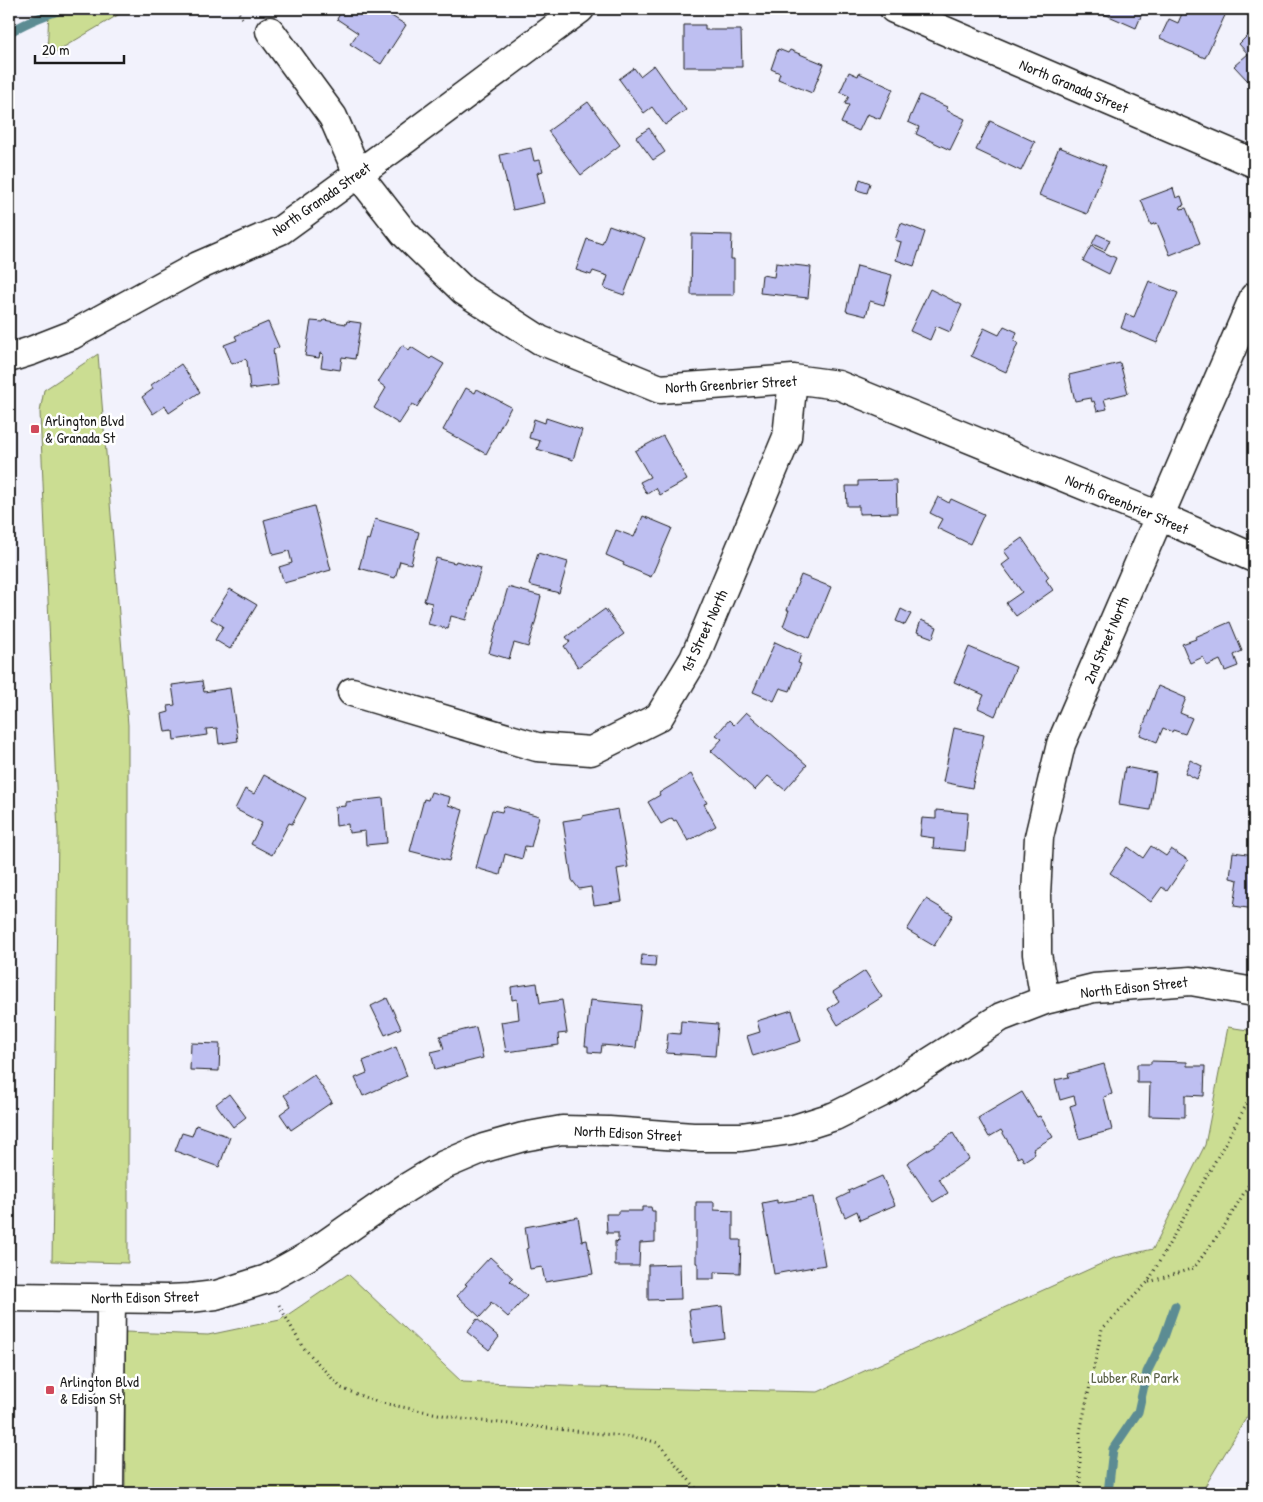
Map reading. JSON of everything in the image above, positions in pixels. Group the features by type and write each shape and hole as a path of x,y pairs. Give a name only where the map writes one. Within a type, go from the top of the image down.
{"street":[{"name":"North Granada Street","path":"9,358 31,352 72,335 198,266 281,230 580,9"},
{"name":"North Granada Street","path":"894,9 1254,163"},
{"name":"North Greenbrier Street","path":"270,31 333,117 358,174 404,233 464,291 540,340 660,388 793,379 838,385 1159,516 1254,558"},
{"name":"2nd Street North","path":"1044,1000 1037,954 1036,913 1039,836 1061,744 1254,298"},
{"name":"1st Street North","path":"352,692 537,747 591,751 659,717 694,659 787,437 793,379"},
{"name":"North Edison Street","path":"9,1298 190,1298 216,1295 268,1279 310,1255 406,1188 444,1165 484,1148 523,1137 562,1130 712,1137 741,1136 791,1130 835,1116 881,1093 1001,1017 1044,1000 1094,988 1191,981 1254,992"},
{"path":"109,1493 111,1299"}],"path":[{"path":"1080,1493 1080,1432 1102,1329 1148,1282 1254,1090"},
{"path":"1148,1282 1194,1268 1225,1225 1254,1176"},
{"path":"268,1279 282,1311 302,1346 341,1388 377,1402 463,1419 641,1438 658,1443 700,1493"}],"green space":[{"path":"49,9 128,9 47,57"},
{"path":"98,354 128,725 128,1263 52,1261 58,834 40,412 44,390"},
{"name":"Lubber Run Park","path":"1228,1027 1254,1031 1254,1405 1201,1493 125,1493 125,1332 208,1335 280,1320 348,1274 462,1382 818,1392 1114,1258 1153,1249 1205,1145"}],"building":[{"path":"343,9 380,9 406,25 381,64 350,44 358,33 337,19"},
{"path":"1093,9 1144,9 1136,28"},
{"path":"1184,9 1228,9 1205,58 1160,38 1169,19 1178,23"},
{"path":"684,25 705,25 705,30 741,30 742,67 684,67"},
{"path":"1254,29 1254,75 1248,81 1234,66 1248,54 1239,44"},
{"path":"778,49 788,53 790,50 824,64 812,93 778,79 780,73 771,69"},
{"path":"654,65 686,110 665,125 652,107 644,113 619,79 634,68 640,76"},
{"path":"849,72 858,76 859,73 893,89 880,119 867,114 859,131 841,123 849,105 845,104 849,96 840,92"},
{"path":"920,95 947,107 946,110 965,119 950,150 916,134 919,127 908,122"},
{"path":"588,102 620,145 581,175 548,131"},
{"path":"990,121 1035,142 1021,171 976,150"},
{"path":"649,128 665,152 653,160 636,137"},
{"path":"1059,147 1106,166 1087,214 1039,195"},
{"path":"531,148 534,161 540,160 543,171 537,173 544,203 513,210 500,155"},
{"path":"860,179 870,183 867,193 857,190"},
{"path":"1173,188 1176,198 1181,196 1184,205 1180,206 1181,209 1186,208 1200,243 1170,255 1157,223 1151,225 1141,200"},
{"path":"901,223 925,232 914,266 896,260 901,242 895,240"},
{"path":"609,225 645,238 624,295 604,288 608,276 593,271 591,275 576,270 587,239 602,244"},
{"path":"692,234 732,235 731,259 734,259 734,295 691,295"},
{"path":"1097,234 1110,240 1105,250 1092,244"},
{"path":"1091,246 1116,258 1109,274 1083,261"},
{"path":"776,263 811,267 808,298 760,293 762,275 774,277"},
{"path":"857,266 892,275 884,305 870,301 866,316 846,311"},
{"path":"1149,281 1178,293 1157,343 1121,328 1126,314 1134,317"},
{"path":"930,289 962,305 950,332 936,326 930,340 910,331"},
{"path":"324,320 346,324 347,321 361,323 355,359 342,357 340,370 321,367 323,354 320,353 319,358 305,356 311,321 323,322"},
{"path":"268,322 279,347 273,350 278,385 250,389 247,361 245,359 232,364 224,345 237,340 235,336"},
{"path":"1004,326 1017,332 1014,341 1018,343 1006,372 971,356 984,328 999,335"},
{"path":"402,345 409,350 411,347 430,359 432,357 444,364 417,407 412,404 399,424 374,408 386,388 378,382"},
{"path":"1120,363 1128,393 1104,399 1107,409 1097,411 1091,398 1075,401 1069,375"},
{"path":"181,364 200,392 169,413 165,406 153,414 142,397 153,389 151,385"},
{"path":"466,388 475,393 477,389 511,407 486,454 443,430"},
{"path":"546,418 582,430 573,460 537,449 540,441 529,438 534,419 545,423"},
{"path":"663,436 687,480 660,495 656,488 647,494 640,482 650,477 635,451"},
{"path":"896,480 897,513 859,514 859,506 847,506 846,486 858,486 858,481"},
{"path":"938,497 949,503 951,499 984,514 970,544 937,528 942,519 930,513"},
{"path":"314,506 331,570 284,583 279,567 292,563 289,551 273,555 264,520"},
{"path":"643,516 672,528 651,577 623,565 624,563 606,555 616,530 634,537"},
{"path":"375,519 419,532 411,564 400,561 395,578 359,568"},
{"path":"1022,538 1049,577 1046,580 1053,590 1016,616 1006,603 1022,592 1002,565 1010,559 1004,551"},
{"path":"538,553 568,562 559,593 529,585"},
{"path":"436,558 481,568 466,620 451,616 448,629 428,624 432,603 424,601"},
{"path":"801,575 831,587 810,638 783,626 789,610 787,610"},
{"path":"508,587 541,596 528,647 514,643 509,659 489,653"},
{"path":"230,589 257,605 230,649 215,640 223,626 211,619"},
{"path":"605,609 624,634 578,667 564,646 570,642 566,637"},
{"path":"901,609 911,614 905,625 896,621"},
{"path":"921,620 937,627 933,638 917,632"},
{"path":"1230,622 1242,651 1234,655 1238,666 1225,671 1220,660 1207,666 1203,657 1190,663 1182,644"},
{"path":"775,642 801,654 798,663 801,664 790,691 780,688 774,701 753,692"},
{"path":"969,647 1016,667 995,716 978,708 984,695 954,682"},
{"path":"202,681 204,692 230,688 238,741 219,744 217,728 206,729 207,735 174,740 173,731 165,732 162,714 169,712 168,706 175,705 172,685"},
{"path":"1158,686 1186,698 1180,713 1192,718 1185,734 1163,728 1157,742 1140,735"},
{"path":"746,712 807,765 785,790 768,776 755,790 711,751 722,739 716,735 729,720 734,725"},
{"path":"954,728 984,735 972,788 943,782"},
{"path":"1190,760 1202,766 1197,779 1185,773"},
{"path":"1125,767 1156,773 1150,810 1119,805"},
{"path":"691,774 707,803 704,804 716,826 688,841 676,820 674,821 672,818 661,824 648,802 660,795 659,793"},
{"path":"264,775 306,798 292,824 289,823 272,855 251,844 262,823 235,809 245,789 254,794"},
{"path":"431,792 450,797 448,805 463,810 449,861 410,851 424,799 428,800"},
{"path":"383,798 387,843 366,845 365,831 349,833 348,824 336,826 335,807 346,806 346,802"},
{"path":"504,806 539,816 531,847 525,846 522,859 505,854 500,875 476,868 492,810 502,812"},
{"path":"618,809 628,867 617,869 622,901 594,905 591,887 579,889 572,880 563,821"},
{"path":"936,810 968,813 965,851 933,848 934,838 920,836 922,818 936,819"},
{"path":"1151,846 1166,856 1171,849 1188,860 1167,891 1162,887 1151,902 1110,873 1128,847 1143,858"},
{"path":"1233,852 1254,855 1254,909 1234,906 1238,880 1230,878"},
{"path":"926,899 953,915 934,946 907,930"},
{"path":"642,955 656,956 655,967 641,966"},
{"path":"865,971 882,997 838,1025 828,1009 839,1001 833,992"},
{"path":"537,983 540,1003 562,1000 567,1033 558,1034 559,1045 506,1052 501,1022 519,1019 517,999 512,1000 511,987"},
{"path":"387,998 401,1028 385,1035 371,1006"},
{"path":"590,1000 641,1005 636,1048 602,1045 601,1053 588,1052 588,1046 585,1046"},
{"path":"792,1010 801,1041 753,1056 747,1036 760,1032 757,1021"},
{"path":"681,1021 718,1024 715,1056 666,1053 668,1033 680,1034"},
{"path":"476,1027 483,1058 435,1070 431,1052 444,1049 440,1036"},
{"path":"191,1043 220,1044 219,1071 190,1070"},
{"path":"396,1047 407,1076 363,1096 355,1078 367,1073 363,1061"},
{"path":"1151,1061 1187,1062 1187,1066 1205,1066 1204,1096 1185,1095 1185,1117 1149,1116 1150,1083 1137,1083 1137,1064 1151,1064"},
{"path":"1104,1064 1112,1094 1104,1097 1112,1130 1079,1139 1070,1106 1076,1104 1074,1096 1060,1100 1055,1080 1069,1077 1068,1074"},
{"path":"314,1075 332,1102 291,1130 280,1114 291,1106 284,1095"},
{"path":"1022,1092 1037,1117 1040,1116 1053,1137 1033,1149 1035,1154 1024,1161 1021,1156 1018,1158 1001,1130 989,1137 978,1118"},
{"path":"229,1094 246,1117 233,1127 216,1104"},
{"path":"196,1125 230,1137 219,1167 175,1151 182,1133 192,1136"},
{"path":"953,1133 969,1159 939,1179 948,1193 933,1202 907,1163"},
{"path":"882,1176 895,1205 860,1220 857,1211 845,1217 837,1199 849,1193 848,1191"},
{"path":"813,1197 825,1265 774,1274 762,1203 777,1200 777,1203"},
{"path":"696,1202 714,1202 714,1210 733,1211 733,1240 741,1240 740,1273 714,1272 714,1279 698,1279 698,1263 696,1263"},
{"path":"642,1207 651,1207 652,1211 655,1211 655,1242 640,1243 639,1266 615,1266 615,1241 618,1242 618,1233 607,1233 606,1214 618,1214 618,1211 642,1211"},
{"path":"578,1217 582,1241 587,1240 593,1274 545,1282 542,1267 530,1269 526,1249 528,1248 525,1227"},
{"path":"490,1257 513,1278 510,1281 527,1296 508,1317 491,1302 491,1305 480,1317 457,1296 467,1285 465,1284"},
{"path":"680,1264 681,1299 648,1300 648,1265"},
{"path":"722,1306 725,1339 693,1343 689,1310"},
{"path":"477,1319 499,1337 489,1350 467,1332"}],"waterway":[{"path":"9,33 22,25 64,9"},
{"path":"1108,1493 1113,1449 1138,1412 1147,1372 1163,1340 1175,1306"}],"place":[{"name":"Arlington Blvd & Granada St","path":"35,429"},
{"name":"Arlington Blvd & Edison St","path":"50,1390"}]}
